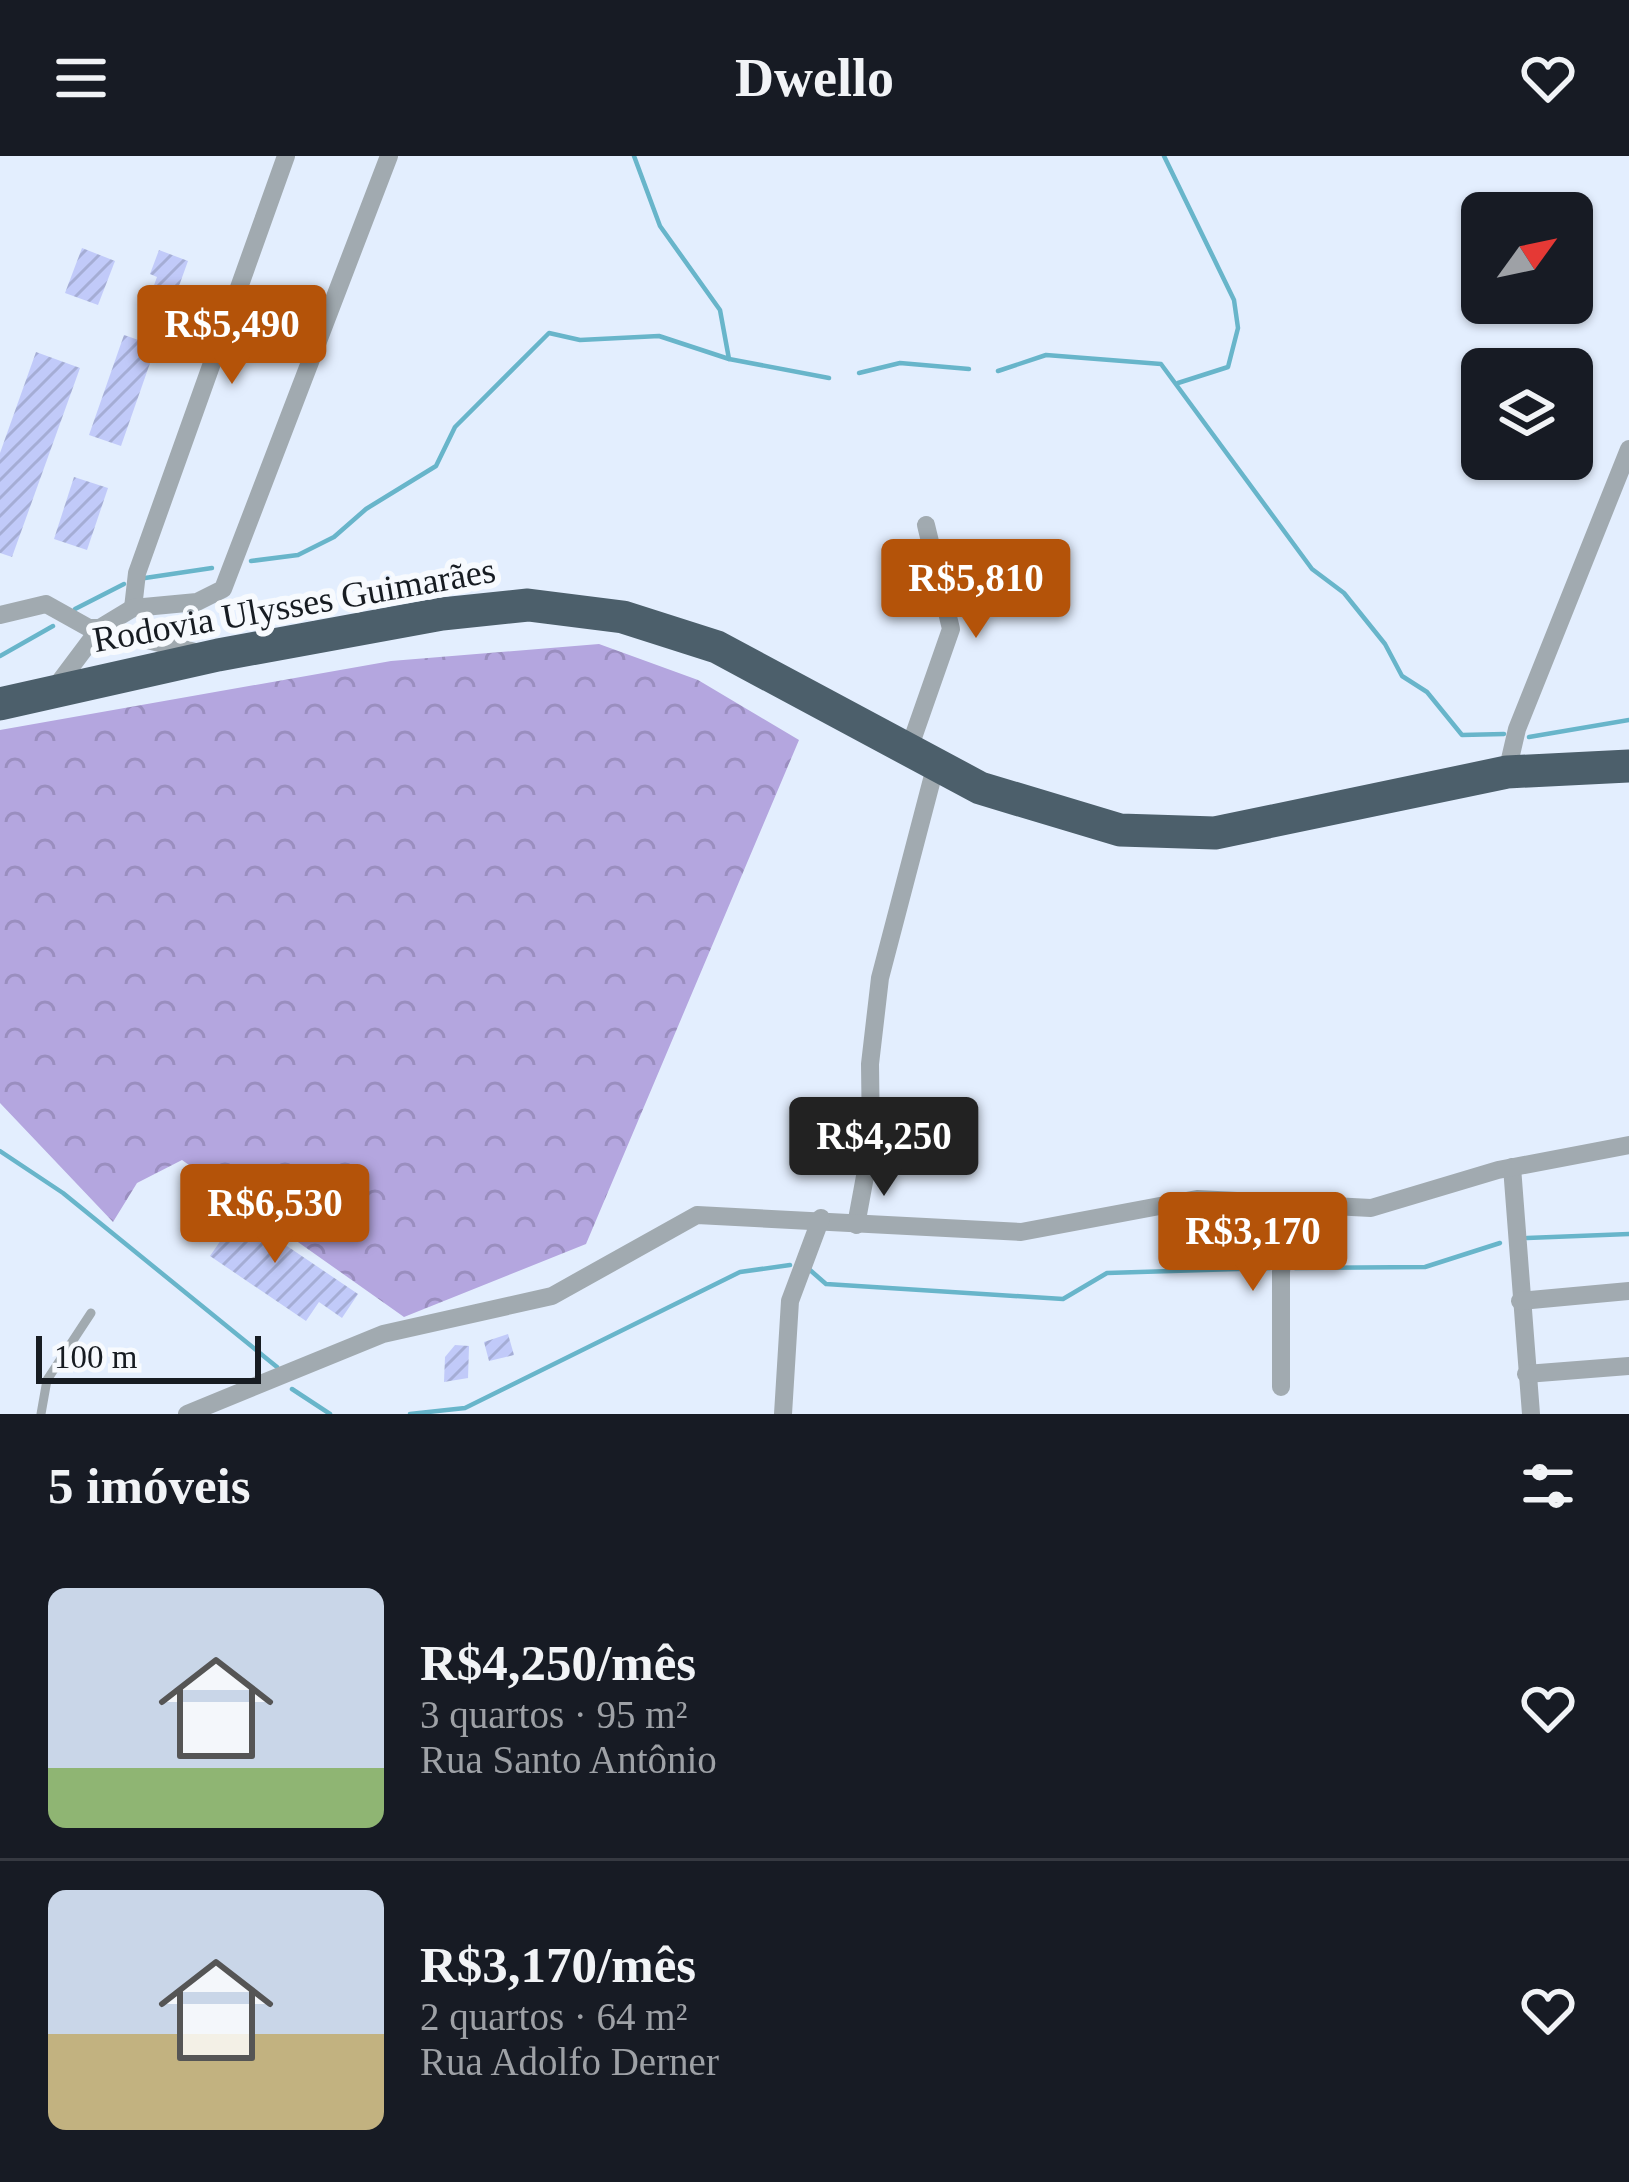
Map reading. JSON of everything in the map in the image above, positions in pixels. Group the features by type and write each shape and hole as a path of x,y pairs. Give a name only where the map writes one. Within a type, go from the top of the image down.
{"highway":[{"name":"Rodovia Ulysses Guimarães","path":"0,704 218,655 483,608 576,608 666,628 717,646 980,788 1077,821 1120,830 1216,832 1508,772 1629,766"}],"street":[{"path":"133,608 137,573 286,156"},
{"path":"55,688 100,628 133,608 196,602 223,589 389,156"},
{"path":"1508,772 1517,729 1629,449"},
{"path":"856,1225 871,1144 870,1064 880,978 951,629 926,525"},
{"path":"0,614 46,604 88,628 218,655"},
{"path":"187,1414 383,1334 566,1290 697,1215 1021,1232 1197,1199 1371,1208 1512,1167 1629,1145"},
{"path":"1512,1167 1531,1414"},
{"path":"1282,1387 1281,1272 1288,1204"},
{"path":"783,1414 790,1301 821,1218"},
{"path":"1520,1301 1629,1291"},
{"path":"1526,1374 1629,1366"}],"lane":[{"path":"41,1414 47,1380 91,1313"}],"green space":[{"path":"599,644 698,680 799,740 586,1244 404,1317 182,1160 137,1183 113,1222 0,1103 0,730 391,661"}],"building":[{"path":"82,248 115,261 98,305 65,293"},
{"path":"159,250 188,261 167,319 145,310 157,277 150,274"},
{"path":"124,335 156,346 121,446 89,435"},
{"path":"36,352 80,368 12,557 0,553 0,453"},
{"path":"74,477 108,488 87,550 54,539"},
{"path":"207,1192 358,1294 342,1318 319,1302 306,1321 210,1256 230,1227 198,1205"},
{"path":"508,1334 514,1355 489,1361 484,1342"},
{"path":"455,1345 469,1346 468,1378 444,1382 445,1357"}],"waterway":[{"path":"634,156 660,226 720,310 729,359"},
{"path":"1164,156 1234,300 1238,328 1228,367 1178,383"},
{"path":"251,561 298,555 334,537 366,509 436,466 455,427 549,333 580,340 659,336 729,359 829,378"},
{"path":"998,371 1046,355 1161,364 1312,569 1344,593 1385,644 1402,676 1427,692 1462,735 1504,734"},
{"path":"859,373 900,363 969,369"},
{"path":"145,578 212,568"},
{"path":"75,609 124,584"},
{"path":"0,656 53,626"},
{"path":"1529,737 1629,720"},
{"path":"0,1151 63,1193 277,1367"},
{"path":"1527,1238 1629,1234"},
{"path":"1295,1268 1425,1267 1500,1243"},
{"path":"410,1414 465,1408 740,1272 790,1265"},
{"path":"810,1270 826,1284 1063,1299 1107,1273 1270,1268"},
{"path":"292,1389 330,1414"}]}
